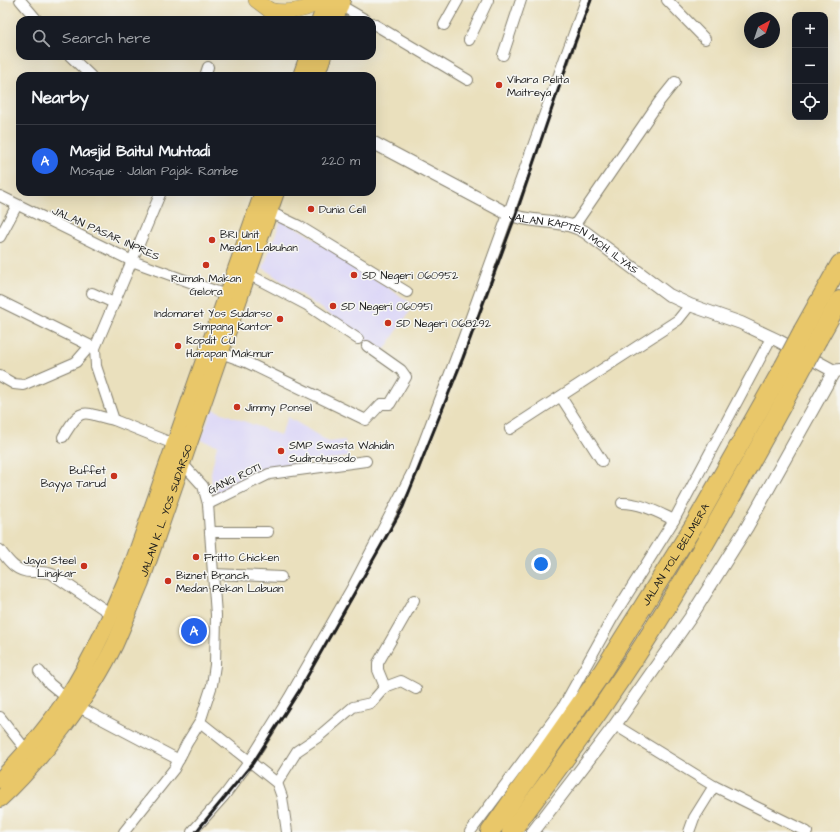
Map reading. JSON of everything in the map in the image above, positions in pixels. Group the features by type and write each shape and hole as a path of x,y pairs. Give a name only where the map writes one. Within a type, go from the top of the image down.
{"highway":[{"path":"324,16 337,2"},
{"path":"335,16 337,2"},
{"path":"302,72 307,60"},
{"path":"317,72 322,60"},
{"name":"JALAN K. L. YOS SUDARSO","path":"214,351 226,295 262,196"},
{"name":"JALAN K. L. YOS SUDARSO","path":"0,780 72,702 111,651 118,617 132,566 178,454 214,351 248,274 275,196"},
{"name":"JALAN TOL BELMERA","path":"511,832 610,695 699,554 810,335 840,264"},
{"name":"JALAN TOL BELMERA","path":"810,335 840,300"},
{"name":"JALAN TOL BELMERA","path":"490,832 597,680 791,371"},
{"name":"JALAN K. L. YOS SUDARSO","path":"0,799 38,760 72,702"}],"main road":[{"path":"256,0 278,16"},
{"path":"269,10 280,12 294,11 308,8 322,0"}],"street":[{"path":"20,0 34,16"},
{"path":"444,25 458,0"},
{"path":"469,40 488,0"},
{"path":"503,55 521,0"},
{"path":"192,832 224,796 250,761 327,634 413,471 464,339 586,0"},
{"path":"667,0 705,39"},
{"path":"337,2 360,16"},
{"path":"376,25 468,80"},
{"path":"74,60 87,72"},
{"path":"574,226 658,102 675,82"},
{"name":"JALAN KAPTEN MOH. ILYAS","path":"376,144 508,214 533,220 574,226 585,232 669,295 690,305 741,323 837,370"},
{"name":"JALAN PASAR INPRES","path":"0,196 132,260 226,295"},
{"path":"0,376 14,384 24,384 76,362 92,347 114,303 159,196"},
{"path":"0,237 16,205"},
{"path":"270,212 299,226 407,292"},
{"path":"248,274 307,304 358,339"},
{"path":"92,292 114,303"},
{"path":"0,302 92,347"},
{"path":"510,429 678,320 690,305"},
{"path":"470,832 562,707 613,617 674,520 774,339"},
{"path":"214,351 246,362 366,420 381,404 390,404 406,377 401,370 367,346"},
{"path":"92,347 96,366 114,420 118,424 178,454 203,486 208,504 216,615 215,665 212,685 200,722 179,760 158,791 124,832"},
{"path":"533,832 615,725 690,618 747,527 837,370"},
{"path":"561,397 602,461"},
{"path":"62,437 75,418 80,414 87,414 114,420"},
{"name":"GANG ROTI","path":"208,504 269,474 366,461"},
{"path":"622,503 632,503 645,507 674,520"},
{"path":"210,532 268,532"},
{"path":"0,550 14,567 23,572 44,571 52,574 118,617"},
{"path":"213,574 281,577"},
{"path":"385,687 378,670 378,663 414,600"},
{"path":"39,671 50,684 72,702 179,760"},
{"path":"277,783 298,751 318,737 353,707 371,703 385,687 401,681 416,689"},
{"path":"0,717 27,751"},
{"path":"200,722 277,783 282,797 287,832"},
{"path":"615,725 714,786 807,832"},
{"path":"689,832 694,818 714,786"}],"shaded area":[{"path":"281,220 303,231 411,303 412,308 383,352 263,268"},
{"name":"SMP Swasta Wahidin Sudirohusodo","path":"212,409 280,435 288,417 329,442 345,440 348,457 281,466 213,497 211,473 217,445 201,440"}],"railway":[{"path":"196,832 253,763 299,691 403,507 463,358 515,217 569,58 591,0"}],"place":[{"name":"Vihara Pelita Maitreya","path":"499,85"},
{"name":"Dunia Cell","path":"311,209"},
{"name":"BRI Unit Medan Labuhan","path":"212,240"},
{"name":"Rumah Makan Gelora","path":"206,265"},
{"name":"SD Negeri 060952","path":"354,275"},
{"name":"SD Negeri 060951","path":"333,306"},
{"name":"Indomaret Yos Sudarso Simpang Kantor","path":"280,319"},
{"name":"SD Negeri 068292","path":"388,323"},
{"name":"Kopdit CU Harapan Makmur","path":"178,346"},
{"name":"Jimmy Ponsel","path":"237,407"},
{"name":"SMP Swasta Wahidin Sudirohusodo","path":"281,451"},
{"name":"Buffet Bayya Tarud","path":"114,476"},
{"name":"Fritto Chicken","path":"196,557"},
{"name":"Jaya Steel Lingkar","path":"84,566"},
{"name":"Biznet Branch Medan Pekan Labuan","path":"168,581"},
{"name":"Masjid Baitul Muhtadi","path":"194,631"}]}
